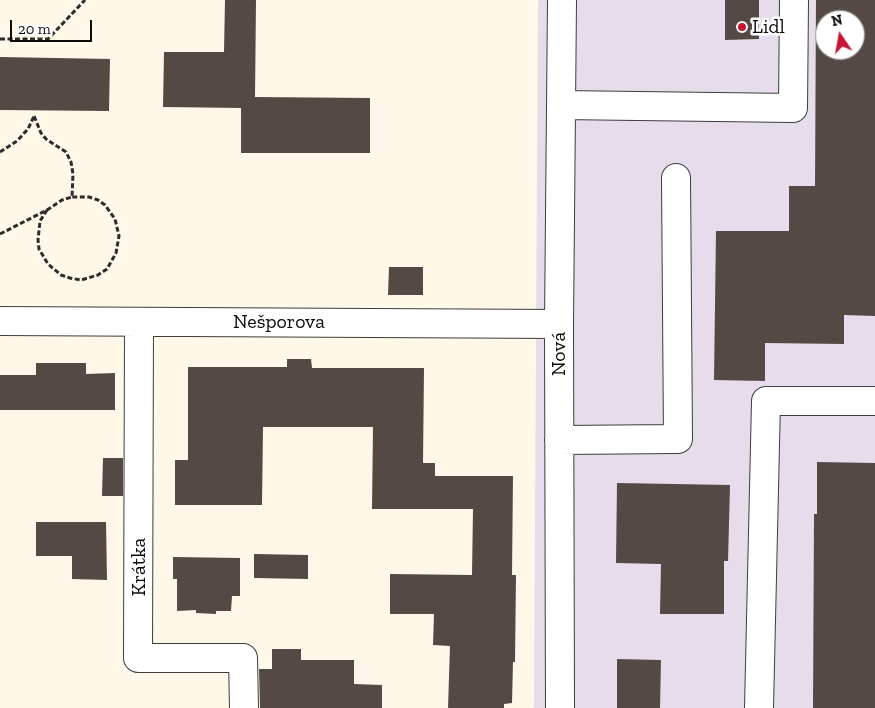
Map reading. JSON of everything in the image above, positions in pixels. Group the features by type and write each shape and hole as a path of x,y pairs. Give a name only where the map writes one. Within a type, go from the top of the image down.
{"street":[{"name":"Nová","path":"560,708 559,324 562,0"},
{"path":"561,105 793,108 794,0"},
{"path":"559,440 678,439 676,178"},
{"name":"Nešporova","path":"0,321 559,324"},
{"name":"Krátka","path":"139,322 138,658 244,658 244,708"},
{"path":"759,708 766,401 875,401"}],"path":[{"path":"0,39 48,39 85,0"},
{"path":"0,152 17,141 28,129 34,116 40,132 46,139 66,152 71,162 73,174 72,197"},
{"path":"0,234 47,210 54,204 72,197 89,197 105,205 115,219 119,236 116,254 107,269 98,275 81,280 61,276 48,264 39,249 38,240 40,221 47,210"}],"shaded area":[{"path":"538,0 875,0 875,708 534,708"}],"building":[{"path":"225,0 256,0 255,97 370,98 370,153 241,153 241,108 163,107 164,52 224,52"},
{"path":"725,0 759,0 759,39 725,40"},
{"path":"816,0 875,0 875,316 844,315 844,344 765,343 765,381 714,380 716,231 789,231 789,186 815,186 816,60 865,60 865,10 816,10"},
{"path":"0,57 110,59 109,111 0,110"},
{"path":"389,267 423,267 423,295 388,295"},
{"path":"287,359 311,359 312,368 424,368 423,463 435,463 435,476 513,476 512,575 516,575 515,662 513,662 512,703 504,704 504,708 448,708 450,646 433,645 434,614 390,614 390,574 472,575 473,509 372,509 373,427 263,427 262,505 175,505 175,460 188,460 188,367 287,367"},
{"path":"36,363 86,363 86,374 115,373 115,410 0,410 0,375 36,375"},
{"path":"103,458 123,458 123,496 102,496"},
{"path":"817,462 875,463 875,708 813,708 814,514 817,514"},
{"path":"617,483 730,485 728,561 724,561 724,614 660,614 661,564 616,563"},
{"path":"36,522 106,522 107,580 72,579 72,556 36,556"},
{"path":"254,554 308,555 308,579 254,578"},
{"path":"173,557 240,558 240,596 232,596 231,611 216,611 216,614 196,613 196,610 177,611 177,579 173,579"},
{"path":"272,649 301,649 301,660 354,660 354,684 382,685 382,708 260,708 259,669 272,669"},
{"path":"617,659 661,660 660,708 617,708"}],"place":[{"name":"Lidl","path":"742,27"}]}
